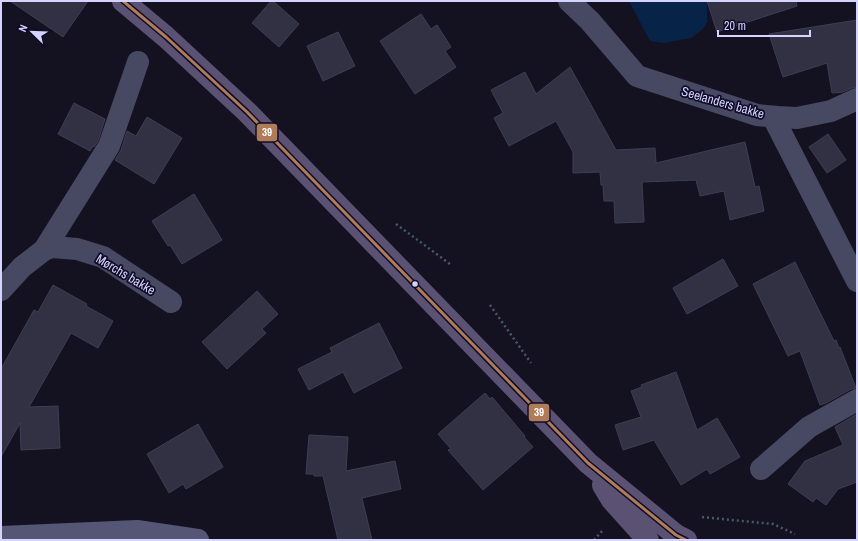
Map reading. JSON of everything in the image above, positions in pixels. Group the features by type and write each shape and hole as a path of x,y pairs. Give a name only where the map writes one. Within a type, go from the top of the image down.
{"main road":[{"path":"122,1 166,37 247,112 588,462 676,535 686,540"},
{"path":"588,462 612,500 648,540"},
{"path":"4,538 137,531 198,540"}],"street":[{"name":"Seelanders bakke","path":"569,1 590,21 637,76 757,115 777,117 776,123 857,281"},
{"path":"1,290 22,267 44,250 109,146 138,62"},
{"path":"777,117 797,118 831,111 857,98"},
{"name":"Mørchs bakke","path":"44,250 52,247 77,249 103,258 171,302"},
{"path":"761,469 809,427 857,400"}],"path":[{"path":"490,305 535,369"},
{"path":"702,517 773,524 795,534"},
{"path":"594,540 604,530"}],"water":[{"path":"629,1 707,1 707,22 703,29 691,38 663,43 650,41"}],"building":[{"path":"10,1 88,1 63,37"},
{"path":"271,1 273,1 299,24 279,47 252,23"},
{"path":"707,1 796,1 797,6 717,32"},
{"path":"421,14 431,29 437,25 451,47 445,51 456,67 415,94 380,41"},
{"path":"857,20 857,87 843,92 832,93 827,63 783,77 769,34"},
{"path":"338,32 355,66 323,81 307,46"},
{"path":"570,67 616,150 655,148 656,163 745,142 755,187 759,186 764,211 730,220 724,191 700,196 696,180 642,182 644,222 615,223 614,201 604,201 600,172 573,173 573,152 556,121 509,146 494,118 503,113 491,90 525,72 536,94"},
{"path":"74,103 105,119 98,141 90,151 58,134"},
{"path":"147,117 182,138 154,184 115,160 121,150 127,131 136,136"},
{"path":"828,134 846,160 827,173 809,147"},
{"path":"194,194 222,240 182,264 152,221"},
{"path":"723,259 738,286 687,314 673,288"},
{"path":"795,262 834,341 836,340 839,348 840,347 856,388 851,389 820,405 800,351 788,356 753,284"},
{"path":"53,285 87,304 86,306 113,321 98,348 71,333 29,407 58,406 60,448 21,450 20,423 1,457 1,369 34,310 38,312"},
{"path":"257,291 278,314 262,329 266,333 227,369 202,342"},
{"path":"379,323 402,368 354,393 343,372 309,390 298,369 332,352 330,348"},
{"path":"676,372 697,430 717,418 740,457 710,474 707,469 681,485 654,440 623,450 615,425 641,417 631,391 642,387 641,385"},
{"path":"485,393 490,399 492,397 533,447 483,490 448,450 451,449 438,434"},
{"path":"857,414 857,482 838,489 826,505 816,498 813,502 788,484 805,461 843,445 835,427"},
{"path":"198,424 223,467 186,489 183,484 169,493 147,454"},
{"path":"309,435 348,437 346,471 395,461 401,489 362,498 372,540 338,540 323,476 306,474"}],"transit line":[{"name":"39","path":"123,1 166,37 247,112 588,463 676,535 686,540"}]}
